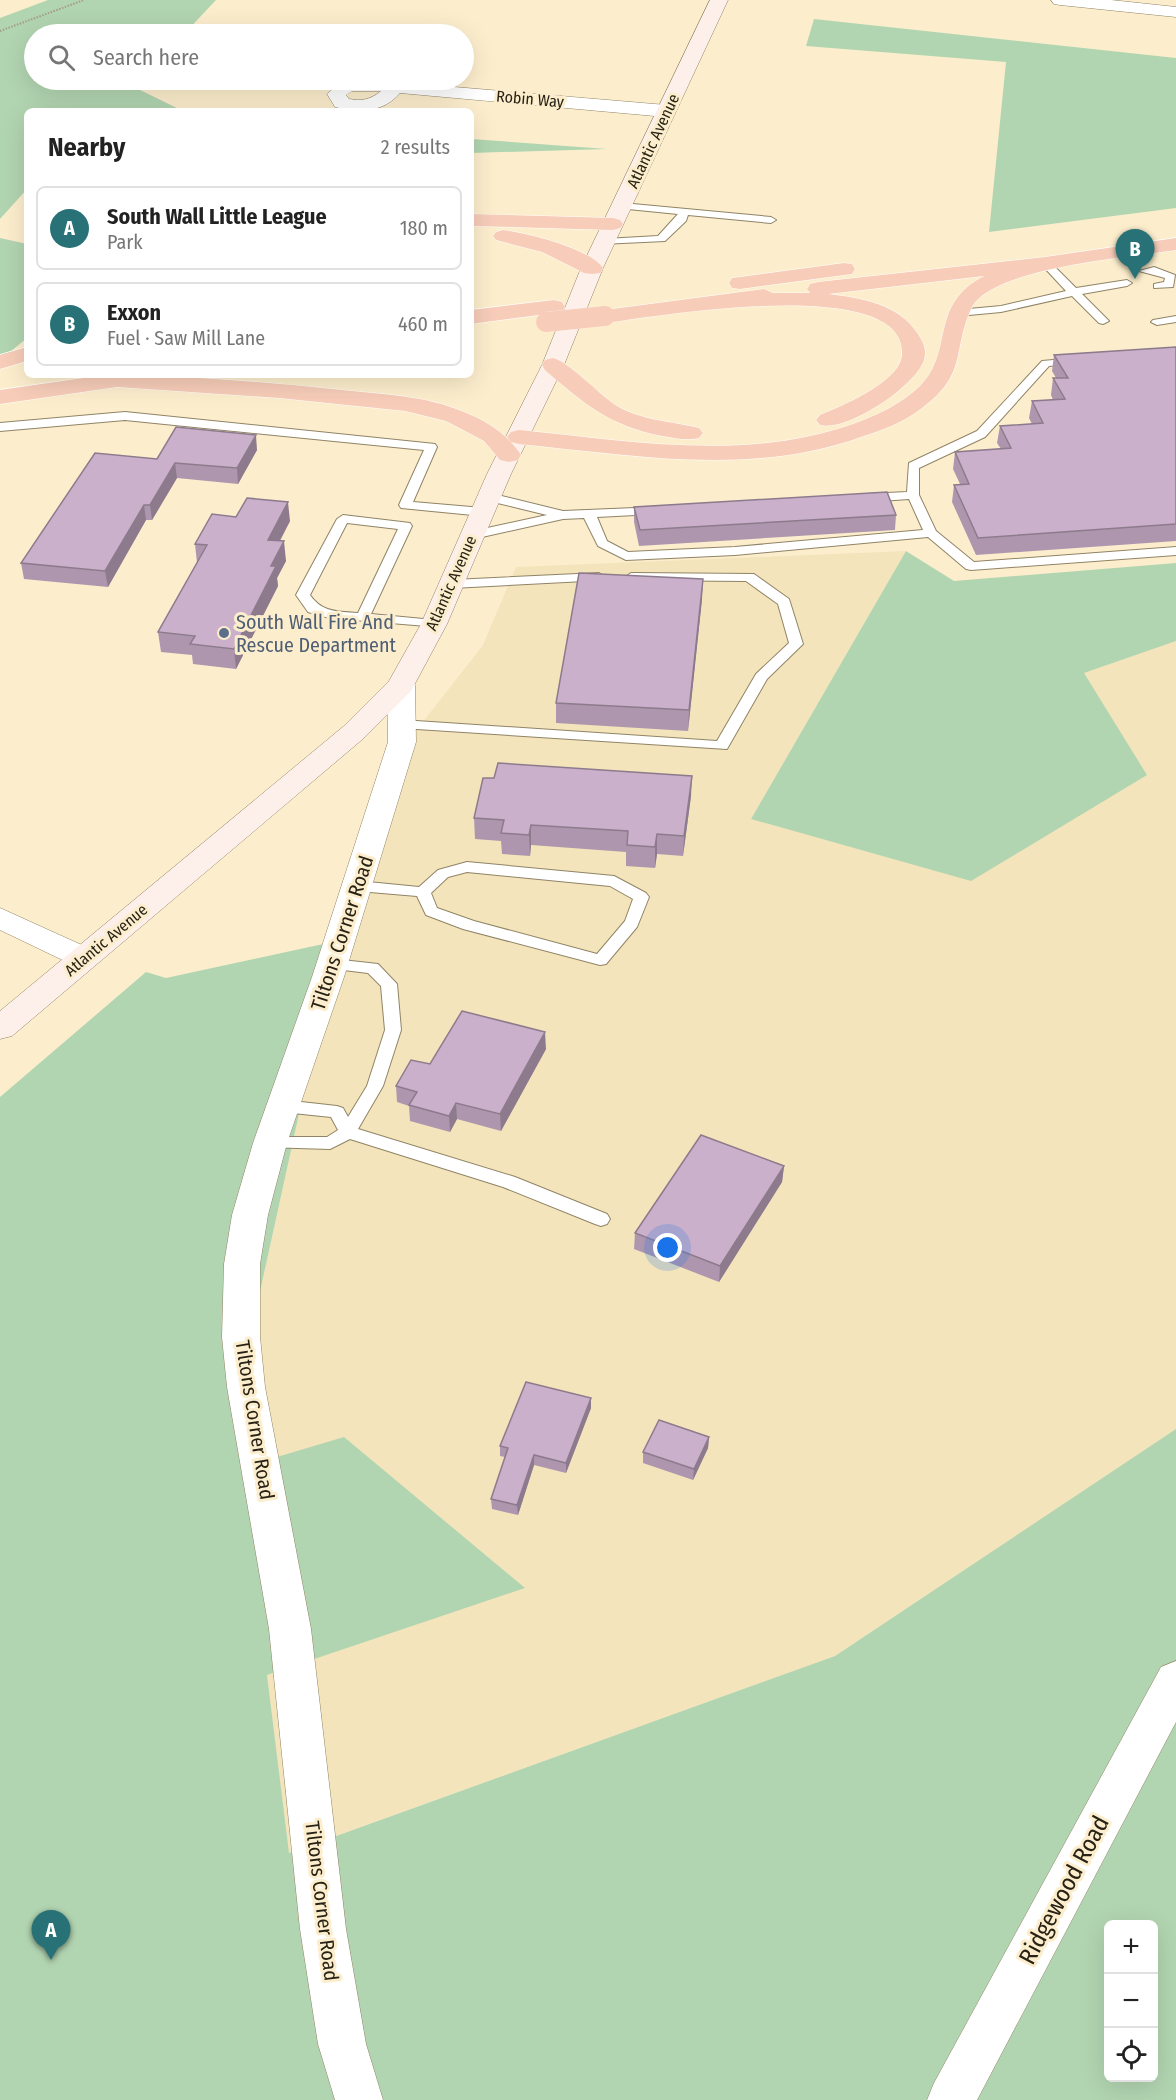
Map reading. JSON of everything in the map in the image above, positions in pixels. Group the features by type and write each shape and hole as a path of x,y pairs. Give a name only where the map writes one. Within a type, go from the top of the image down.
{"highway":[{"path":"474,220 611,228"},
{"path":"474,330 550,315 1176,227"},
{"path":"474,234 519,237 611,228"},
{"path":"519,237 548,247 592,268"},
{"path":"606,308 743,299 1045,263 1176,244"},
{"path":"117,380 279,391 405,404 454,416 514,446 722,454 779,451 832,440 875,425 905,409 936,382 946,363 958,312 965,301 987,284 1045,263"},
{"path":"553,365 599,404 627,419 683,432 731,436 788,430 843,415 876,398 892,386 910,363 914,350 908,334 888,316 875,310 832,301 743,299"},
{"path":"474,317 550,315"},
{"path":"0,362 24,355"},
{"path":"0,375 24,372"},
{"path":"0,397 131,378"}],"main road":[{"name":"Atlantic Avenue","path":"0,1028 354,732 400,685 434,624 482,515 553,365 592,268 719,0"}],"street":[{"path":"1060,0 1176,12"},
{"name":"Robin Way","path":"429,90 666,111"},
{"name":"Tiltons Corner Road","path":"359,2100 342,2044 323,1929 290,1629 246,1387 241,1336 242,1264 250,1215 270,1143 333,964 402,742 400,685"},
{"path":"0,918 84,958"},
{"name":"Ridgewood Road","path":"951,2100 1176,1680"}],"lane":[{"path":"611,228 661,239 682,219 684,212"},
{"path":"611,228 684,212 771,220"},
{"path":"1045,263 1103,321"},
{"path":"1154,270 1173,277 1169,285 1151,279 1154,270"},
{"path":"958,312 1001,309 1108,285 1122,291 1126,282 1111,275 1108,285"},
{"path":"1157,322 1176,319"},
{"path":"1093,360 1046,363 981,434 913,466 913,495 931,533 971,566 1176,550"},
{"path":"0,427 125,416 431,447 405,505 482,515 563,515 668,509"},
{"path":"855,498 913,495"},
{"path":"589,514 602,543 626,556 735,551 931,533"},
{"path":"482,515 563,515"},
{"path":"363,617 406,526 343,519 303,595 313,609 329,614 434,624"},
{"path":"402,724 722,746 761,677 796,644 784,602 749,577 613,576 452,584"},
{"path":"358,886 423,892 443,873 467,867 614,880 641,897 632,923 600,960 469,926 431,911 423,892"},
{"path":"270,1143 330,1143 348,1132 375,1086 393,1030 389,984 372,968 333,964"},
{"path":"283,1106 337,1112 348,1132 509,1182 602,1219"}],"path":[{"path":"0,31 84,0"}],"shaded area":[{"path":"906,551 751,819 1147,775 1083,673 1176,641 1176,1429 835,1656 288,1853 267,1675 524,1588 267,1461 245,1360 337,941 397,755 483,645 516,567"}],"green space":[{"path":"48,0 216,0 193,24 24,24 24,90 140,90 177,108 24,108 24,192 0,219 0,18"},
{"path":"814,19 1176,58 1176,208 989,232 1006,62 806,46"},
{"path":"474,139 607,149 474,153"},
{"path":"0,238 24,243 24,340 5,356 0,357"},
{"path":"906,551 954,581 1176,563 1176,641 1084,673 1147,775 971,881 751,819"},
{"path":"337,941 245,1360 267,1460 344,1437 525,1588 267,1675 289,1853 835,1656 1176,1429 1176,2100 0,2100 0,1097 146,972 166,978"}],"building":[{"path":"1176,347 1176,524 978,538 954,485 969,484 955,452 1011,448 1000,426 1043,423 1032,401 1065,399 1053,378 1068,378 1054,355"},
{"path":"176,427 256,435 237,468 175,463 150,505 144,505 105,571 21,563 95,453 157,459"},
{"path":"887,492 896,515 640,530 634,507"},
{"path":"247,498 288,502 268,540 284,541 271,566 276,566 234,649 190,644 195,636 158,632 207,545 195,544 212,514 236,517"},
{"path":"579,573 703,579 689,710 556,703"},
{"path":"498,763 692,776 684,836 657,834 655,847 627,845 628,831 531,825 529,835 501,833 504,820 474,818 483,778 494,778"},
{"path":"462,1011 545,1032 500,1114 456,1103 449,1116 409,1105 417,1092 396,1086 411,1060 430,1064"},
{"path":"701,1135 784,1166 720,1266 635,1233"},
{"path":"526,1382 591,1398 566,1463 534,1455 517,1505 491,1499 508,1448 500,1446"},
{"path":"659,1420 709,1437 694,1469 643,1452"}],"place":[{"name":"Exxon","path":"1135,279"},
{"name":"South Wall Fire And Rescue Department","path":"224,633"},
{"name":"South Wall Little League","path":"51,1960"}]}
